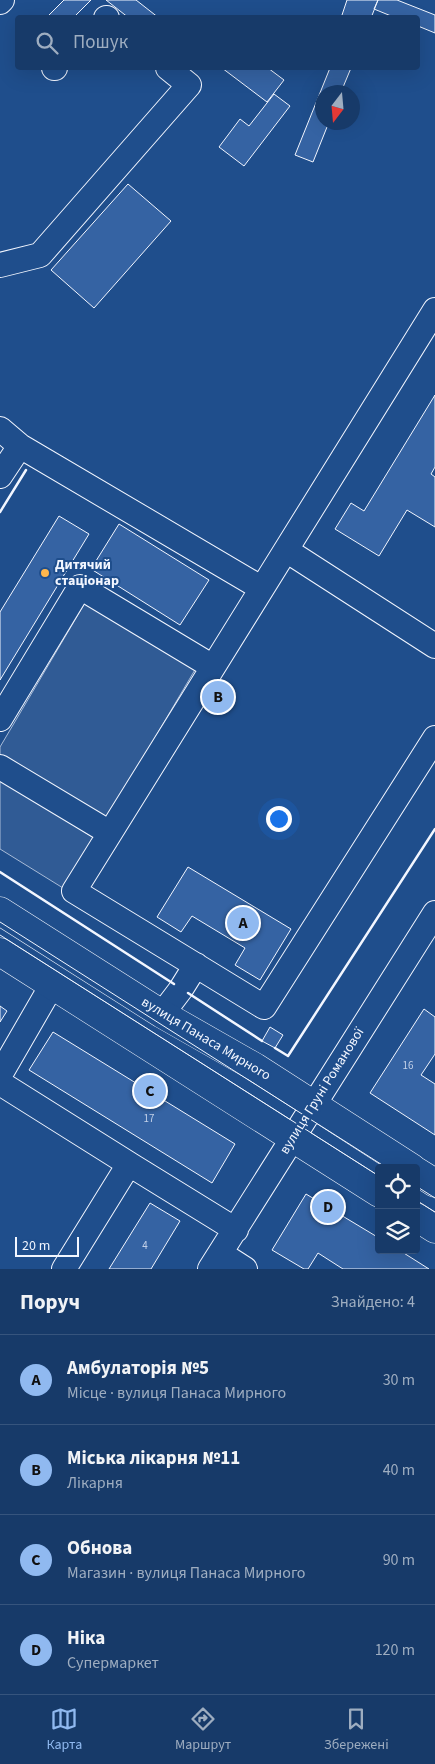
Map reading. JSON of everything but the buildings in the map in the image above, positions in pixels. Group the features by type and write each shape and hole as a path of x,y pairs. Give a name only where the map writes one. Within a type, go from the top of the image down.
{"main road":[{"name":"вулиця Панаса Мирного","path":"0,911 162,1014 255,1067 406,1164"},
{"path":"0,952 375,1190"},
{"path":"420,1174 435,1183"},
{"path":"420,1220 435,1229"}],"street":[{"path":"0,265 40,255 189,85 170,70"},
{"path":"435,310 74,891 264,1007 435,738"},
{"path":"0,429 20,446 261,588"},
{"path":"0,476 20,446"},
{"path":"286,550 435,646"},
{"path":"0,719 80,587 213,667"},
{"path":"0,767 110,833"},
{"name":"вулиця Груні Романової","path":"215,1261 435,913"},
{"path":"162,1014 196,965"},
{"path":"0,1075 52,985"},
{"path":"0,1082 236,1230"},
{"path":"64,1269 128,1164"},
{"path":"215,1261 245,1269"}],"shaded area":[{"path":"85,603 196,668 107,819 0,756 0,747"},
{"path":"0,779 94,838 63,888 0,849"}],"tram line":[{"path":"0,922 381,1164"},
{"path":"0,935 375,1173"},
{"path":"420,1189 435,1198"},
{"path":"420,1203 435,1212"}],"wall":[{"path":"0,512 26,470"},
{"path":"275,1048 288,1056 435,829"},
{"path":"0,872 174,984"},
{"path":"188,993 262,1041"}],"place":[{"name":"Дитячий стаціонар","path":"45,573"},
{"name":"Міська лікарня №11","path":"218,697"},
{"name":"Амбулаторія №5","path":"243,923"},
{"name":"Обнова","path":"150,1091"},
{"name":"Ніка","path":"328,1207"}]}
